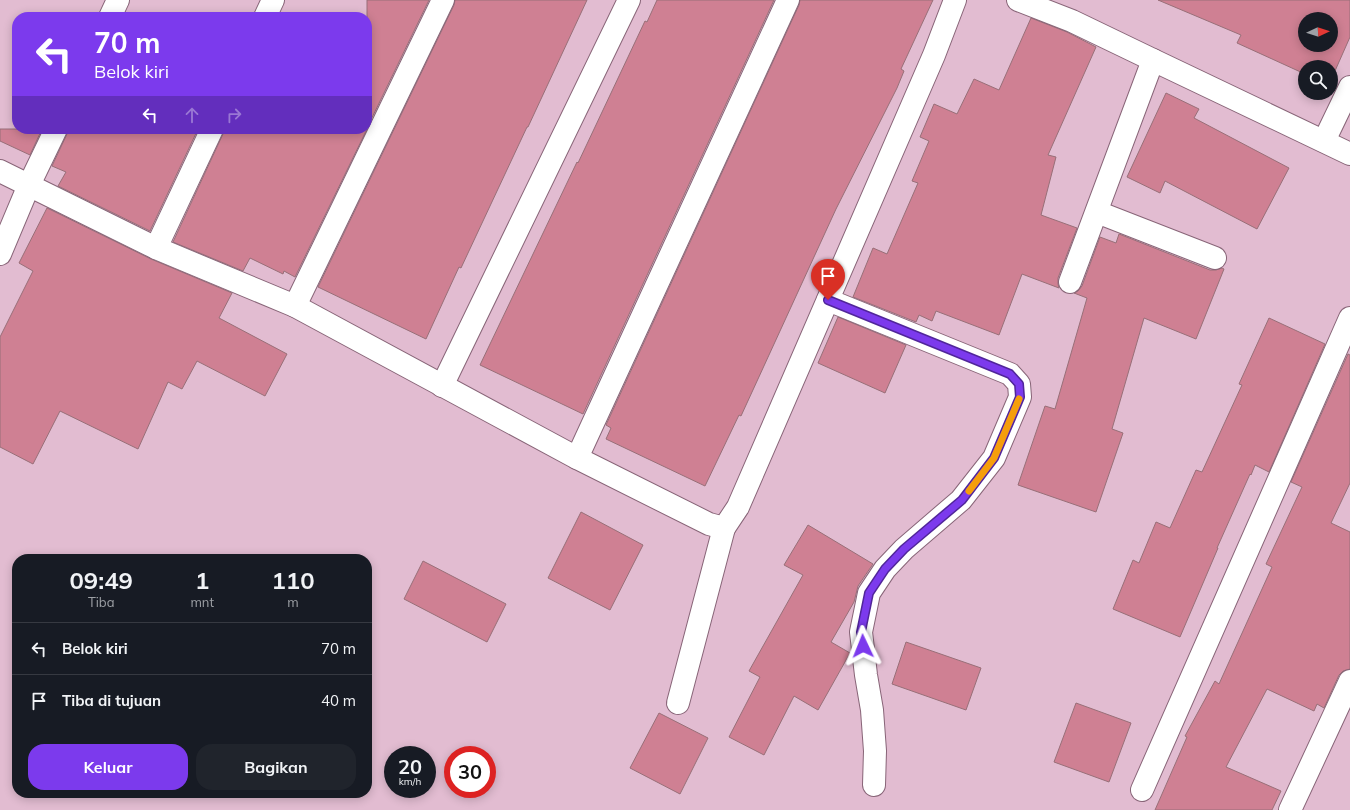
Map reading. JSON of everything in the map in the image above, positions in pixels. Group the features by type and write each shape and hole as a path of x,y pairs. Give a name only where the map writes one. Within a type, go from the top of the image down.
{"street":[{"path":"112,12 118,0"},
{"path":"267,12 273,0"},
{"path":"295,306 443,0"},
{"path":"442,386 629,0"},
{"path":"577,458 788,0"},
{"path":"678,703 724,528 738,507 934,55 955,0"},
{"path":"1018,0 1072,21 1350,154"},
{"path":"1070,282 1153,60"},
{"path":"1324,141 1350,88"},
{"path":"0,254 29,185 54,134"},
{"path":"156,248 210,134"},
{"path":"0,171 156,248 295,306 577,458 709,524 724,528"},
{"path":"1097,212 1215,258"},
{"path":"828,300 1010,374 1019,384 1020,397 994,458 962,500 904,549 889,564 869,593 861,632 872,710 875,751 874,785"},
{"path":"1142,790 1350,318"},
{"path":"1290,810 1350,681"}],"building":[{"path":"367,0 429,0 372,118 372,12 367,12"},
{"path":"455,0 587,0 426,339 318,287 454,5"},
{"path":"657,0 774,0 583,414 480,365 645,21 647,22"},
{"path":"800,0 933,0 901,69 904,71 897,88 836,209 741,416 739,415 705,486 606,439 611,428 606,425"},
{"path":"1158,0 1350,0 1350,37 1338,64 1338,60 1298,60 1298,71 1237,43 1241,35"},
{"path":"1031,18 1067,32 1096,47 1048,155 1056,157 1041,215 1077,228 1058,278 1059,288 1022,274 999,335 936,311 932,321 919,315 916,322 853,297 873,248 887,254 918,183 912,181 929,141 920,137 934,104 957,114 974,79 999,90"},
{"path":"1166,93 1199,109 1194,118 1289,168 1257,229 1165,181 1160,193 1127,177"},
{"path":"0,129 12,129 12,134 40,134 30,155 0,141"},
{"path":"67,134 196,134 150,231 58,186 66,172 52,166"},
{"path":"223,134 365,134 295,277 284,271 283,274 250,258 243,271 173,242"},
{"path":"47,208 151,259 232,293 219,318 287,354 265,396 197,361 182,389 168,382 138,449 60,411 33,464 0,447 0,337 33,271 19,263"},
{"path":"1119,234 1210,270 1224,269 1196,339 1144,318 1112,429 1123,433 1096,512 1018,485 1045,406 1055,409 1087,298 1074,293 1082,286 1100,237 1116,243"},
{"path":"838,317 906,345 885,393 818,363"},
{"path":"1269,318 1325,344 1269,472 1255,465 1251,475 1250,474 1180,637 1113,609 1133,560 1139,563 1156,522 1170,528 1196,470 1202,472 1242,385 1239,384"},
{"path":"1348,354 1350,355 1350,483 1331,523 1350,532 1350,669 1343,671 1339,675 1324,708 1317,704 1314,711 1267,689 1226,767 1281,791 1272,810 1155,810 1187,737 1185,736 1215,681 1219,684 1272,567 1266,564 1302,487 1291,482"},
{"path":"581,512 643,545 610,610 548,578"},
{"path":"808,525 873,564 858,586 854,602 831,642 850,653 818,710 794,696 764,755 729,737 760,677 749,671 803,575 784,565"},
{"path":"423,561 506,604 487,642 404,599"},
{"path":"906,642 981,668 966,710 892,684"},
{"path":"1076,703 1131,723 1109,782 1054,762"},
{"path":"659,713 708,738 680,794 630,768"}],"slow traffic":[{"path":"969,491 994,458 1019,399"}],"route":[{"path":"828,300 1010,374 1019,384 1020,397 994,458 962,500 904,549 885,569 869,593 861,632 863,646"}]}
